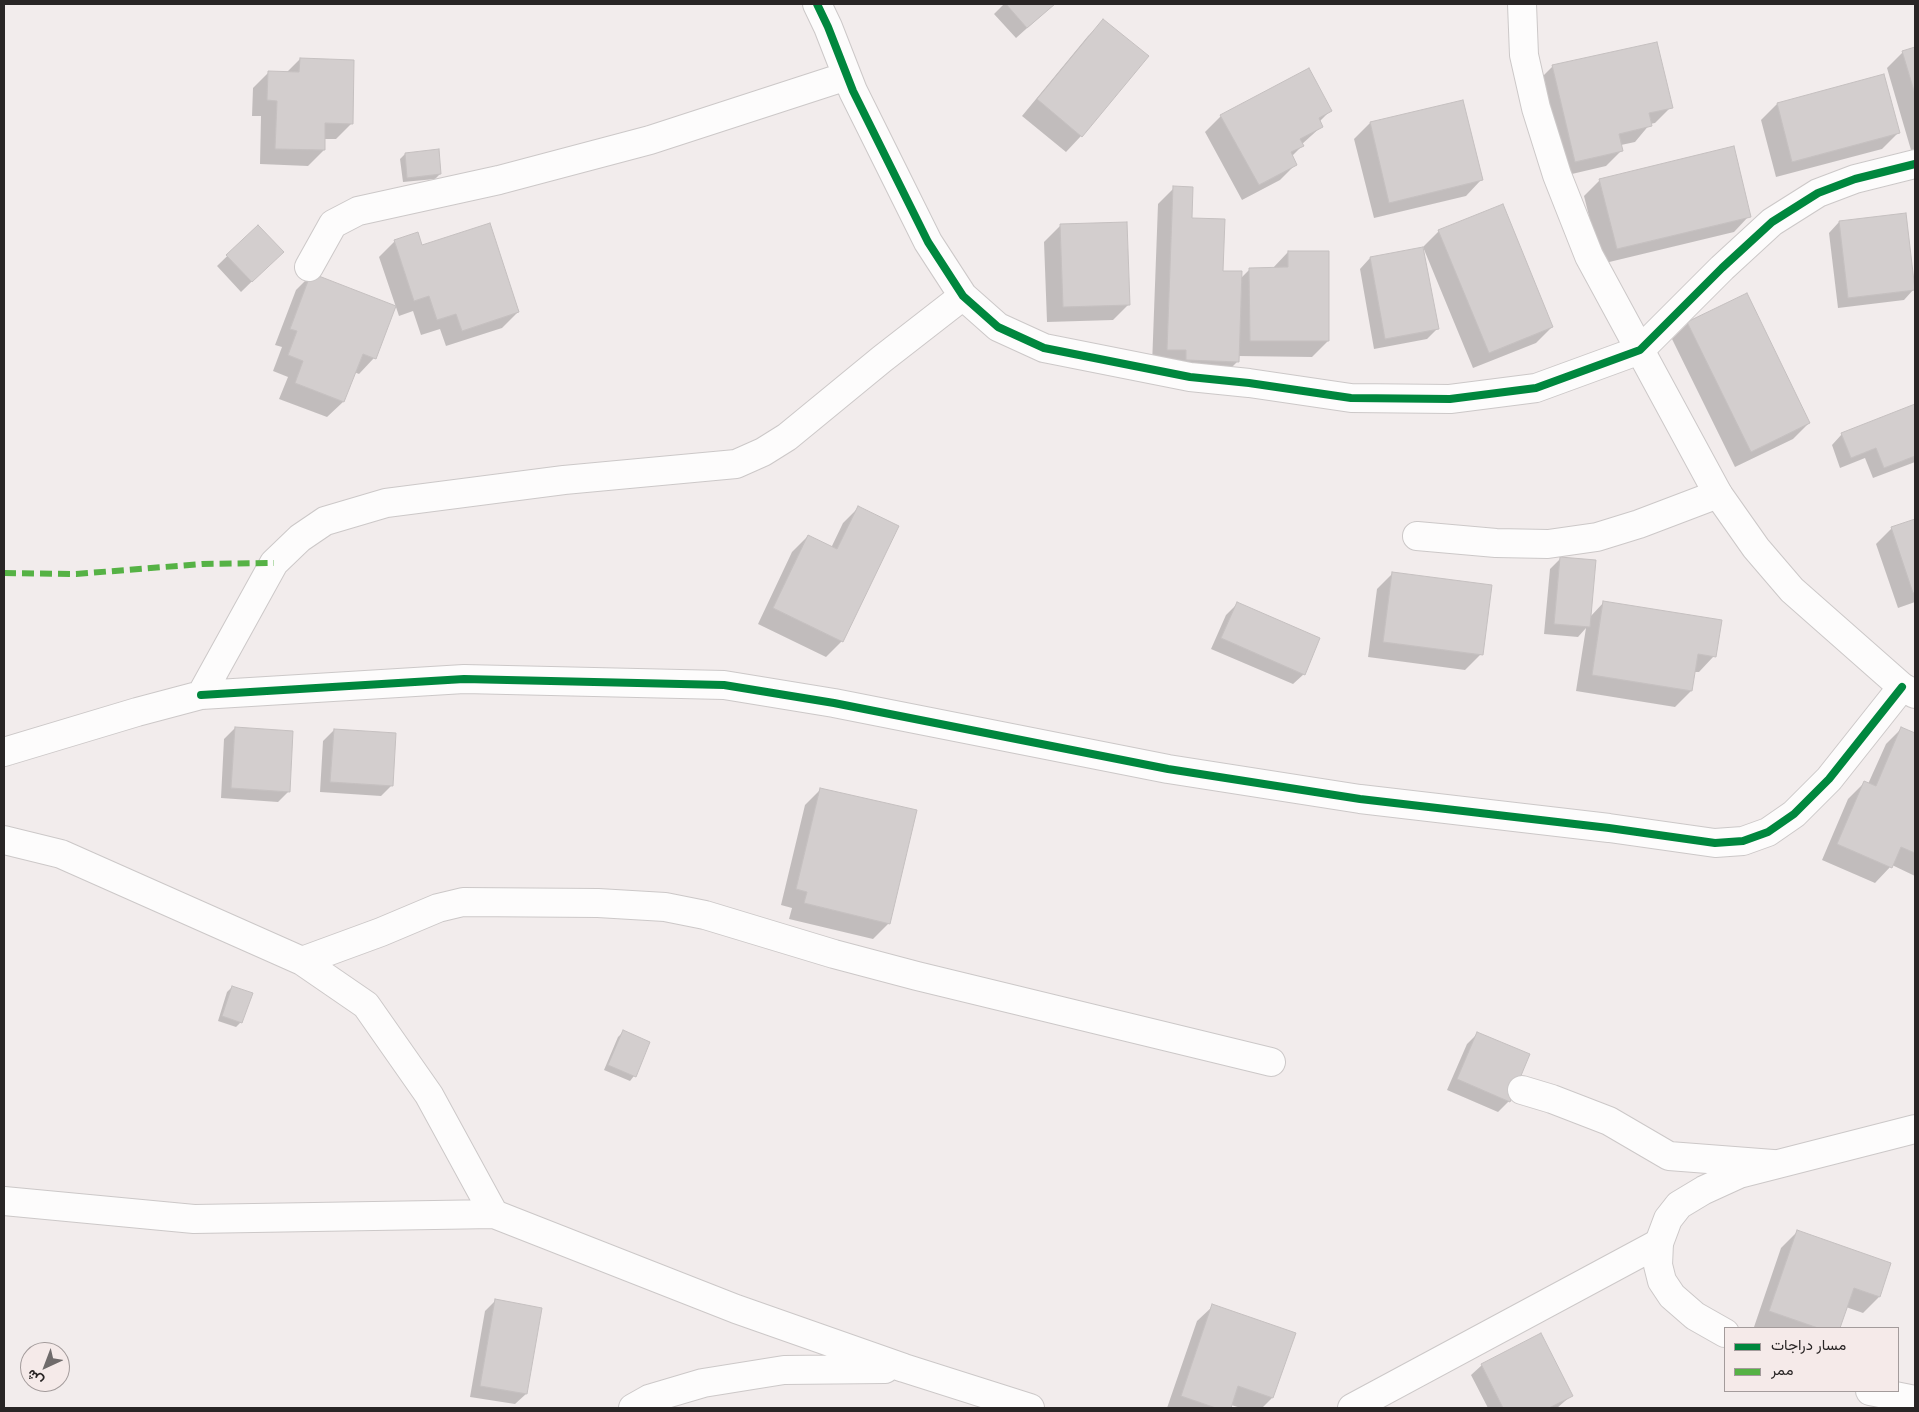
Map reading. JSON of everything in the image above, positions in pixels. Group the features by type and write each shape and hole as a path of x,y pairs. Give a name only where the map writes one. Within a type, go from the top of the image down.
{"street":[{"path":"817,4 847,76 928,242 963,296 998,327 1044,348 1190,377 1249,383 1351,398 1450,399 1536,388 1640,350 1722,268 1772,222 1818,193 1855,179 1915,164"},
{"path":"4,752 201,695 464,679 724,685 834,703 1168,769 1360,799 1609,828 1715,843 1743,841 1768,832 1794,814 1829,779 1908,691 1792,590 1756,548 1718,494 1589,256 1557,175 1536,108 1524,55 1522,4"},
{"path":"309,267 333,224 358,211 498,180 650,140 847,76"},
{"path":"201,695 274,563 300,538 325,522 386,503 564,480 736,464 764,452 787,437 963,296"},
{"path":"1417,536 1496,543 1548,544 1597,537 1639,524 1718,494"},
{"path":"4,840 61,854 302,961 366,1005 429,1095 494,1214"},
{"path":"302,961 438,908 463,902 598,903 665,907 705,915 834,954 917,976 1271,1062"},
{"path":"1522,1090 1552,1099 1609,1121 1669,1156 1779,1165"},
{"path":"1724,1332 1695,1316 1672,1296 1662,1281 1658,1265 1659,1243 1668,1219 1679,1204 1704,1190 1740,1174 1915,1129"},
{"path":"4,1201 194,1219 494,1214 736,1309 904,1368 1030,1408"},
{"path":"1352,1408 1659,1243"},
{"path":"633,1408 649,1399 703,1383 784,1370 904,1368"},
{"path":"1875,1392 1915,1400"}],"building":[{"path":"1006,4 1055,4 1027,28"},
{"path":"1103,19 1149,56 1082,137 1037,99"},
{"path":"1657,42 1673,108 1649,113 1652,126 1619,134 1623,151 1575,162 1552,65"},
{"path":"1915,47 1915,94 1902,51"},
{"path":"300,58 354,60 353,124 325,123 325,150 275,149 277,101 267,100 268,71 299,72"},
{"path":"1309,68 1332,111 1319,118 1323,127 1300,139 1304,146 1291,152 1297,165 1259,185 1220,115"},
{"path":"1884,74 1900,133 1792,162 1777,103"},
{"path":"1463,100 1483,180 1389,203 1370,122"},
{"path":"1734,146 1751,217 1617,249 1599,179"},
{"path":"439,149 441,174 407,178 405,153"},
{"path":"1173,186 1193,187 1192,218 1225,219 1223,271 1242,271 1239,362 1186,360 1186,350 1167,350"},
{"path":"1503,204 1553,327 1489,353 1438,230"},
{"path":"1906,213 1915,290 1848,298 1839,221"},
{"path":"1127,222 1130,305 1063,307 1060,224"},
{"path":"490,223 519,312 462,331 456,314 437,320 429,296 414,301 394,240 418,232 422,245"},
{"path":"258,225 284,252 252,282 226,255"},
{"path":"1423,247 1439,329 1385,339 1370,257"},
{"path":"1288,251 1329,251 1329,341 1250,341 1249,268 1288,267"},
{"path":"311,273 396,306 376,359 363,354 344,402 295,383 303,361 288,355 297,331 290,329"},
{"path":"1747,293 1810,423 1751,452 1687,322"},
{"path":"1915,404 1915,456 1884,468 1876,448 1851,458 1841,433"},
{"path":"858,506 899,526 843,642 773,608 808,535 837,549"},
{"path":"1915,519 1915,592 1913,593 1891,527"},
{"path":"1560,557 1596,560 1590,627 1554,624"},
{"path":"1392,572 1492,585 1483,655 1383,642"},
{"path":"1603,601 1722,620 1716,657 1698,654 1692,691 1592,675"},
{"path":"1237,602 1320,638 1305,675 1221,638"},
{"path":"235,727 293,731 290,792 231,788"},
{"path":"1901,727 1915,733 1915,853 1901,847 1892,868 1837,844 1864,781 1876,786"},
{"path":"334,729 396,733 393,786 330,782"},
{"path":"820,788 917,810 890,924 804,903 807,892 796,889"},
{"path":"232,986 253,993 242,1023 222,1016"},
{"path":"623,1030 650,1042 636,1077 608,1065"},
{"path":"1477,1032 1530,1054 1510,1102 1457,1079"},
{"path":"1797,1230 1891,1263 1880,1297 1854,1288 1840,1327 1815,1327 1769,1311"},
{"path":"495,1299 542,1308 527,1394 480,1386"},
{"path":"1212,1304 1296,1333 1273,1398 1238,1386 1231,1408 1216,1408 1181,1396"},
{"path":"1541,1333 1573,1396 1549,1408 1503,1408 1481,1364"}],"marked path":[{"path":"4,573 76,574 202,564 274,563"}],"cycle path":[{"path":"817,4 853,91 928,242 963,296 998,327 1044,348 1190,377 1249,383 1351,398 1450,399 1536,388 1640,350 1722,268 1772,222 1818,193 1855,179 1915,164"},
{"path":"201,695 464,679 724,685 834,703 1168,769 1360,799 1609,828 1715,843 1743,841 1768,832 1794,814 1829,779 1902,687"}]}
